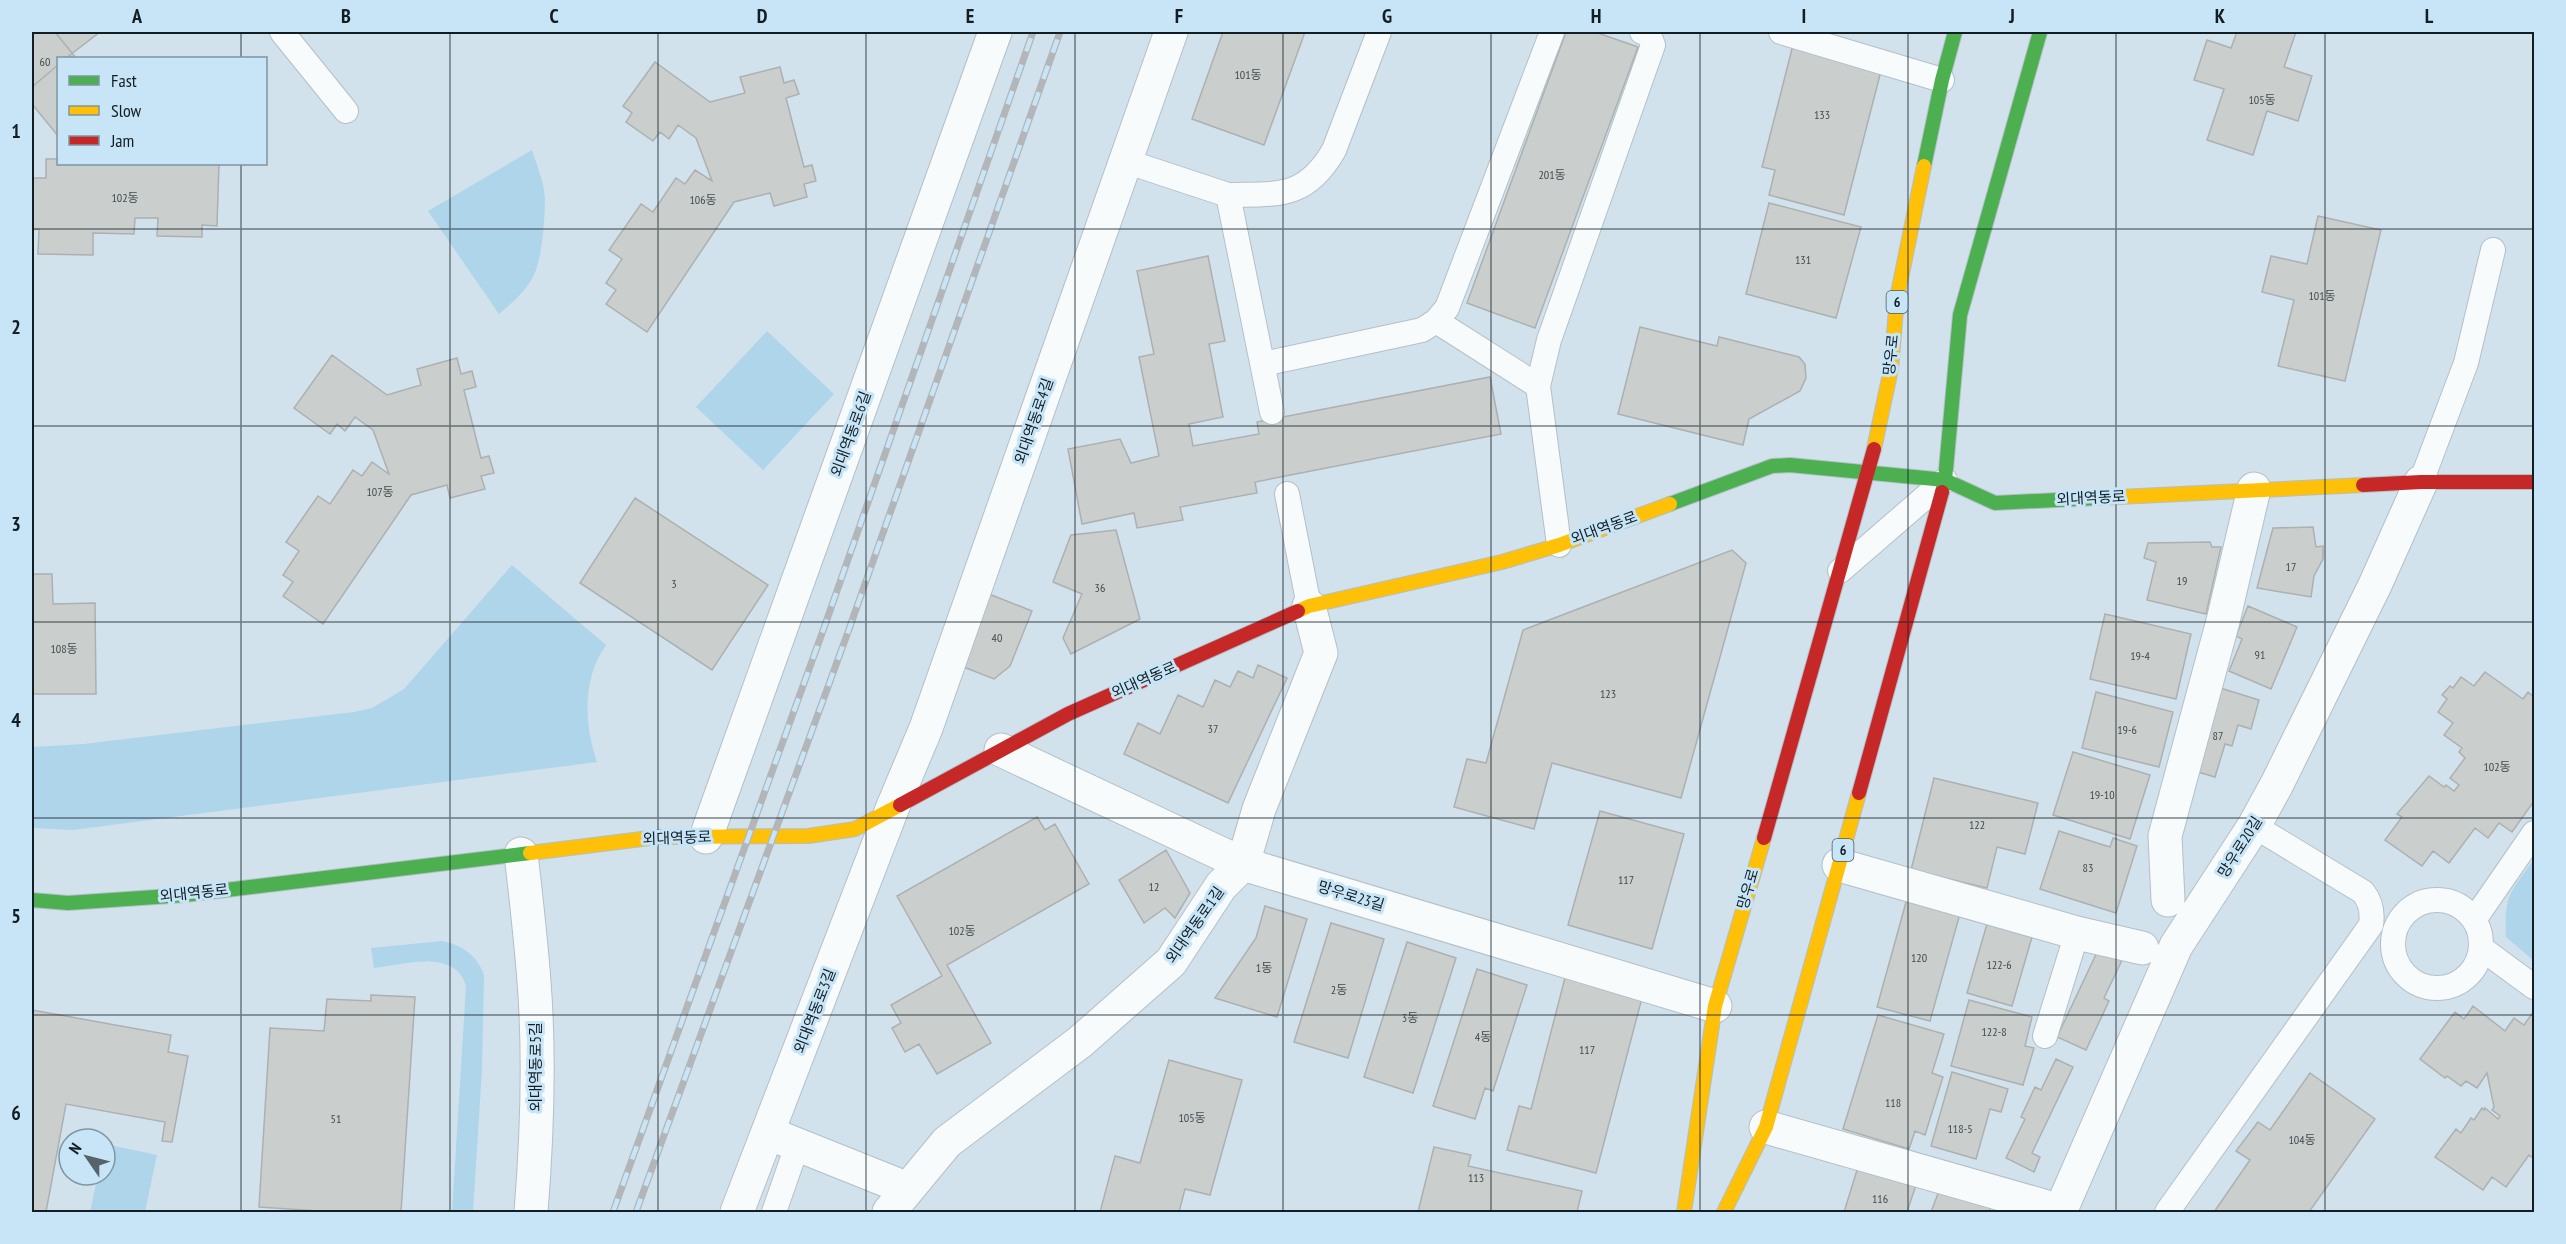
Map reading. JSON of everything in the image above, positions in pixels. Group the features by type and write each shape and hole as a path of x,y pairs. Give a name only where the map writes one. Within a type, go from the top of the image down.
{"street":[{"name":"외대역동로6길","path":"706,837 995,32"},
{"name":"외대역동로4길","path":"892,809 930,717 1171,32"},
{"name":"망우로","path":"1684,1212 1714,1006 1869,472 1891,369 1897,298 1942,80 1955,32"},
{"name":"6","path":"1724,1212 1766,1127 1945,480 1960,315 2040,32"},
{"name":"외대역동로","path":"32,900 68,903 185,895 658,837 808,836 855,829 1068,714 1309,606 1502,562 1559,545 1772,466 1790,465 1945,480 1995,503 2421,482 2535,482"},
{"name":"망우로20길","path":"2060,1212 2176,946 2254,826 2292,756 2375,585 2421,482"},
{"path":"2168,900 2165,836 2223,621 2254,489"},
{"name":"외대역동로1길","path":"899,1201 947,1142 1080,1042 1171,962 1221,886 1243,864 1259,809 1321,653 1309,606"},
{"name":"망우로23길","path":"1001,750 1243,864 1714,1006"},
{"name":"외대역동로3길","path":"737,1212 892,809"},
{"name":"외대역동로5길","path":"521,854 537,1032 536,1152 531,1212"},
{"path":"1839,865 2077,933 2142,948"},
{"path":"1766,1127 2060,1212"},
{"path":"768,1133 797,1146 899,1201"}],"lane":[{"path":"282,32 346,111"},
{"path":"1125,161 1228,195 1283,194 1297,189 1327,162 1334,150 1379,32"},
{"path":"1263,364 1422,330 1436,321 1447,308 1552,32"},
{"path":"1559,545 1538,386 1549,340 1653,45 1649,35 1642,32"},
{"path":"1781,32 1942,80"},
{"path":"1228,195 1272,412"},
{"path":"2421,482 2466,363 2493,250"},
{"path":"1436,321 1538,386"},
{"path":"1840,571 1945,480"},
{"path":"1287,494 1309,606"},
{"path":"2167,1212 2371,925 2369,900 2362,892 2254,826"},
{"path":"2474,920 2535,832"},
{"path":"2436,900 2451,902 2464,909 2474,920 2480,934 2481,948 2477,962 2470,974 2452,985 2431,987 2418,983 2407,975 2398,963 2394,951 2394,936 2400,922 2409,911 2421,903 2436,900"},
{"path":"2371,925 2394,936"},
{"path":"2045,1036 2077,933"},
{"path":"2481,948 2535,987"},
{"path":"774,1212 797,1146"}],"shaded area":[{"path":"532,150 542,180 545,199 539,261 526,288 499,314 428,211"},
{"path":"767,331 834,394 763,470 696,407"},
{"path":"512,565 606,645 598,658 589,687 588,717 597,762 73,830 32,828 32,747 83,744 372,708 404,689"},
{"path":"2534,859 2534,961 2506,937 2506,911 2514,887"},
{"path":"442,941 468,952 478,962 484,975 482,1070 473,1212 452,1212 466,986 460,974 440,963 413,962 374,968 371,948"},
{"path":"117,1147 157,1155 145,1212 90,1212 95,1187 117,1187"}],"building":[{"path":"32,32 55,32 75,57 57,57 57,135 32,104"},
{"path":"32,32 100,32 67,57 57,57 57,66 32,87"},
{"path":"1223,32 1305,32 1264,145 1192,119"},
{"path":"1566,32 1595,32 1638,47 1535,328 1467,303"},
{"path":"2237,32 2296,32 2284,67 2312,76 2298,121 2267,111 2253,155 2207,140 2224,89 2194,80 2207,40 2231,48"},
{"path":"1794,41 1883,63 1844,215 1769,195 1775,170 1762,167"},
{"path":"655,62 710,102 745,93 740,77 780,67 784,83 794,80 799,94 786,98 804,167 812,165 816,181 804,184 807,197 774,206 770,193 734,202 647,332 606,304 616,290 606,283 622,259 609,250 641,204 653,212 676,178 685,184 695,170 712,181 696,138 678,125 669,139 660,132 653,141 626,122 632,113 623,106"},
{"path":"46,159 57,159 57,165 219,165 217,226 202,225 202,237 157,236 158,218 135,218 134,234 93,233 93,255 38,254 39,229 32,230 32,178 46,178"},
{"path":"1769,203 1861,227 1836,318 1746,294"},
{"path":"2318,216 2381,230 2345,381 2278,366 2294,300 2262,292 2271,256 2307,264"},
{"path":"1208,256 1225,341 1209,344 1223,417 1189,424 1193,446 1259,434 1257,422 1490,377 1501,434 1255,482 1257,493 1180,507 1183,520 1137,528 1134,513 1082,524 1068,449 1120,439 1131,463 1159,456 1139,357 1154,354 1137,271"},
{"path":"1640,327 1717,346 1719,337 1799,357 1805,364 1806,378 1800,391 1749,419 1743,445 1618,414"},
{"path":"332,355 387,395 421,385 417,369 457,358 461,374 472,371 476,387 464,390 481,458 489,456 494,473 481,476 485,489 450,498 447,485 411,495 323,624 283,596 293,582 283,575 299,551 286,542 318,496 330,504 353,470 362,476 372,462 389,474 373,430 355,417 345,431 337,424 330,434 294,408"},
{"path":"635,498 768,585 712,670 580,583"},
{"path":"2313,527 2316,547 2323,546 2323,559 2314,576 2311,597 2257,588 2273,528"},
{"path":"1116,530 1140,619 1071,654 1063,638 1082,594 1053,582 1071,535"},
{"path":"2210,542 2212,547 2221,547 2206,614 2147,600 2156,562 2144,558 2148,543"},
{"path":"1732,550 1746,563 1681,798 1552,763 1534,829 1454,807 1467,759 1486,763 1523,630"},
{"path":"32,574 52,574 53,604 95,603 96,694 32,694"},
{"path":"989,594 1032,611 1010,666 994,679 961,666"},
{"path":"2248,606 2297,627 2271,689 2229,671 2242,639 2236,636"},
{"path":"2105,614 2191,634 2176,699 2090,679"},
{"path":"1258,665 1287,678 1228,803 1124,754 1138,723 1160,734 1178,695 1203,707 1215,680 1230,687 1238,671 1253,678"},
{"path":"2485,672 2523,699 2528,692 2534,697 2534,801 2512,832 2499,823 2488,838 2475,828 2449,863 2433,851 2422,866 2385,840 2402,817 2397,814 2429,776 2454,791 2459,785 2450,778 2465,758 2459,752 2462,748 2444,735 2453,723 2438,712 2447,699 2442,695 2450,686 2453,688 2461,677 2474,686"},
{"path":"2217,687 2259,700 2251,729 2238,725 2232,746 2225,744 2215,777 2191,770"},
{"path":"2096,692 2173,712 2159,767 2082,748"},
{"path":"2073,752 2150,775 2130,839 2053,815"},
{"path":"1934,778 2038,803 2025,854 1997,847 1987,888 1911,870"},
{"path":"1600,811 1684,834 1652,949 1568,925"},
{"path":"1037,817 1045,830 1055,824 1089,884 947,965 991,1043 937,1074 919,1044 905,1052 892,1028 901,1023 891,1005 942,976 897,896"},
{"path":"2059,831 2110,847 2113,838 2137,846 2116,913 2040,889"},
{"path":"1166,850 1190,893 1175,918 1165,908 1144,923 1119,880"},
{"path":"1908,895 1961,910 1930,1021 1877,1007"},
{"path":"1265,906 1307,919 1277,1017 1215,998 1256,938"},
{"path":"1331,923 1384,939 1348,1058 1294,1042"},
{"path":"1987,924 2032,937 2012,1006 1967,993"},
{"path":"1407,942 1456,958 1413,1093 1364,1077"},
{"path":"2100,946 2124,956 2104,998 2109,1001 2086,1050 2057,1037"},
{"path":"1477,969 1527,985 1493,1091 1485,1088 1475,1119 1433,1106"},
{"path":"1566,974 1643,994 1596,1173 1507,1150 1519,1106 1531,1109"},
{"path":"371,995 415,997 401,1212 335,1212 259,1207 270,1028 324,1031 327,999 371,1001"},
{"path":"1969,1000 2032,1017 2025,1046 2034,1048 2023,1085 1951,1066"},
{"path":"2473,1006 2505,1031 2514,1018 2524,1025 2534,1011 2534,1159 2529,1155 2506,1187 2492,1177 2483,1190 2435,1157 2456,1129 2461,1133 2471,1118 2474,1120 2482,1108 2498,1119 2500,1116 2492,1110 2494,1107 2487,1073 2477,1088 2466,1081 2461,1086 2447,1076 2445,1078 2420,1059 2455,1012 2464,1019"},
{"path":"32,1010 171,1035 168,1052 188,1056 172,1142 162,1141 165,1122 66,1104 62,1127 57,1127 57,1153 46,1212 32,1212"},
{"path":"1878,1015 1944,1034 1932,1073 1943,1077 1925,1135 1915,1131 1909,1149 1843,1129"},
{"path":"2056,1059 2073,1067 2032,1153 2040,1157 2034,1172 2006,1158 2025,1119 2021,1117 2035,1087 2041,1090"},
{"path":"1169,1060 1242,1080 1210,1195 1185,1189 1179,1212 1100,1212 1115,1156 1140,1163"},
{"path":"1952,1072 2008,1089 2001,1112 1990,1109 1976,1159 1931,1146"},
{"path":"2310,1073 2375,1119 2309,1212 2214,1212 2250,1160 2236,1151 2258,1122 2270,1130"},
{"path":"1434,1147 1471,1155 1468,1166 1582,1191 1577,1212 1418,1212"},
{"path":"1858,1167 1916,1185 1907,1212 1844,1212"},
{"path":"1942,1183 1993,1202 1989,1212 1931,1212"}],"railway":[{"path":"613,1212 825,625 1033,32"},
{"path":"636,1212 848,632 1060,32"}],"traffic: fast":[{"path":"1924,166 1942,80 1955,32"},
{"path":"1942,492 1960,315 2040,32"},
{"path":"1670,504 1772,466 1790,465 1945,480 1995,503 2098,498"},
{"path":"32,900 68,903 185,895 530,853"}],"traffic: slow":[{"path":"1874,449 1891,369 1897,298 1924,166"},
{"path":"2098,498 2363,485"},
{"path":"1298,611 1309,606 1502,562 1559,545 1670,504"},
{"path":"1724,1212 1766,1127 1859,793"},
{"path":"530,853 658,837 808,836 855,829 900,805"},
{"path":"1684,1212 1715,1006 1764,838"}],"traffic: jam":[{"path":"1764,838 1874,449"},
{"path":"2363,485 2421,482 2534,482"},
{"path":"1859,793 1942,492"},
{"path":"900,805 1068,714 1298,611"}]}
